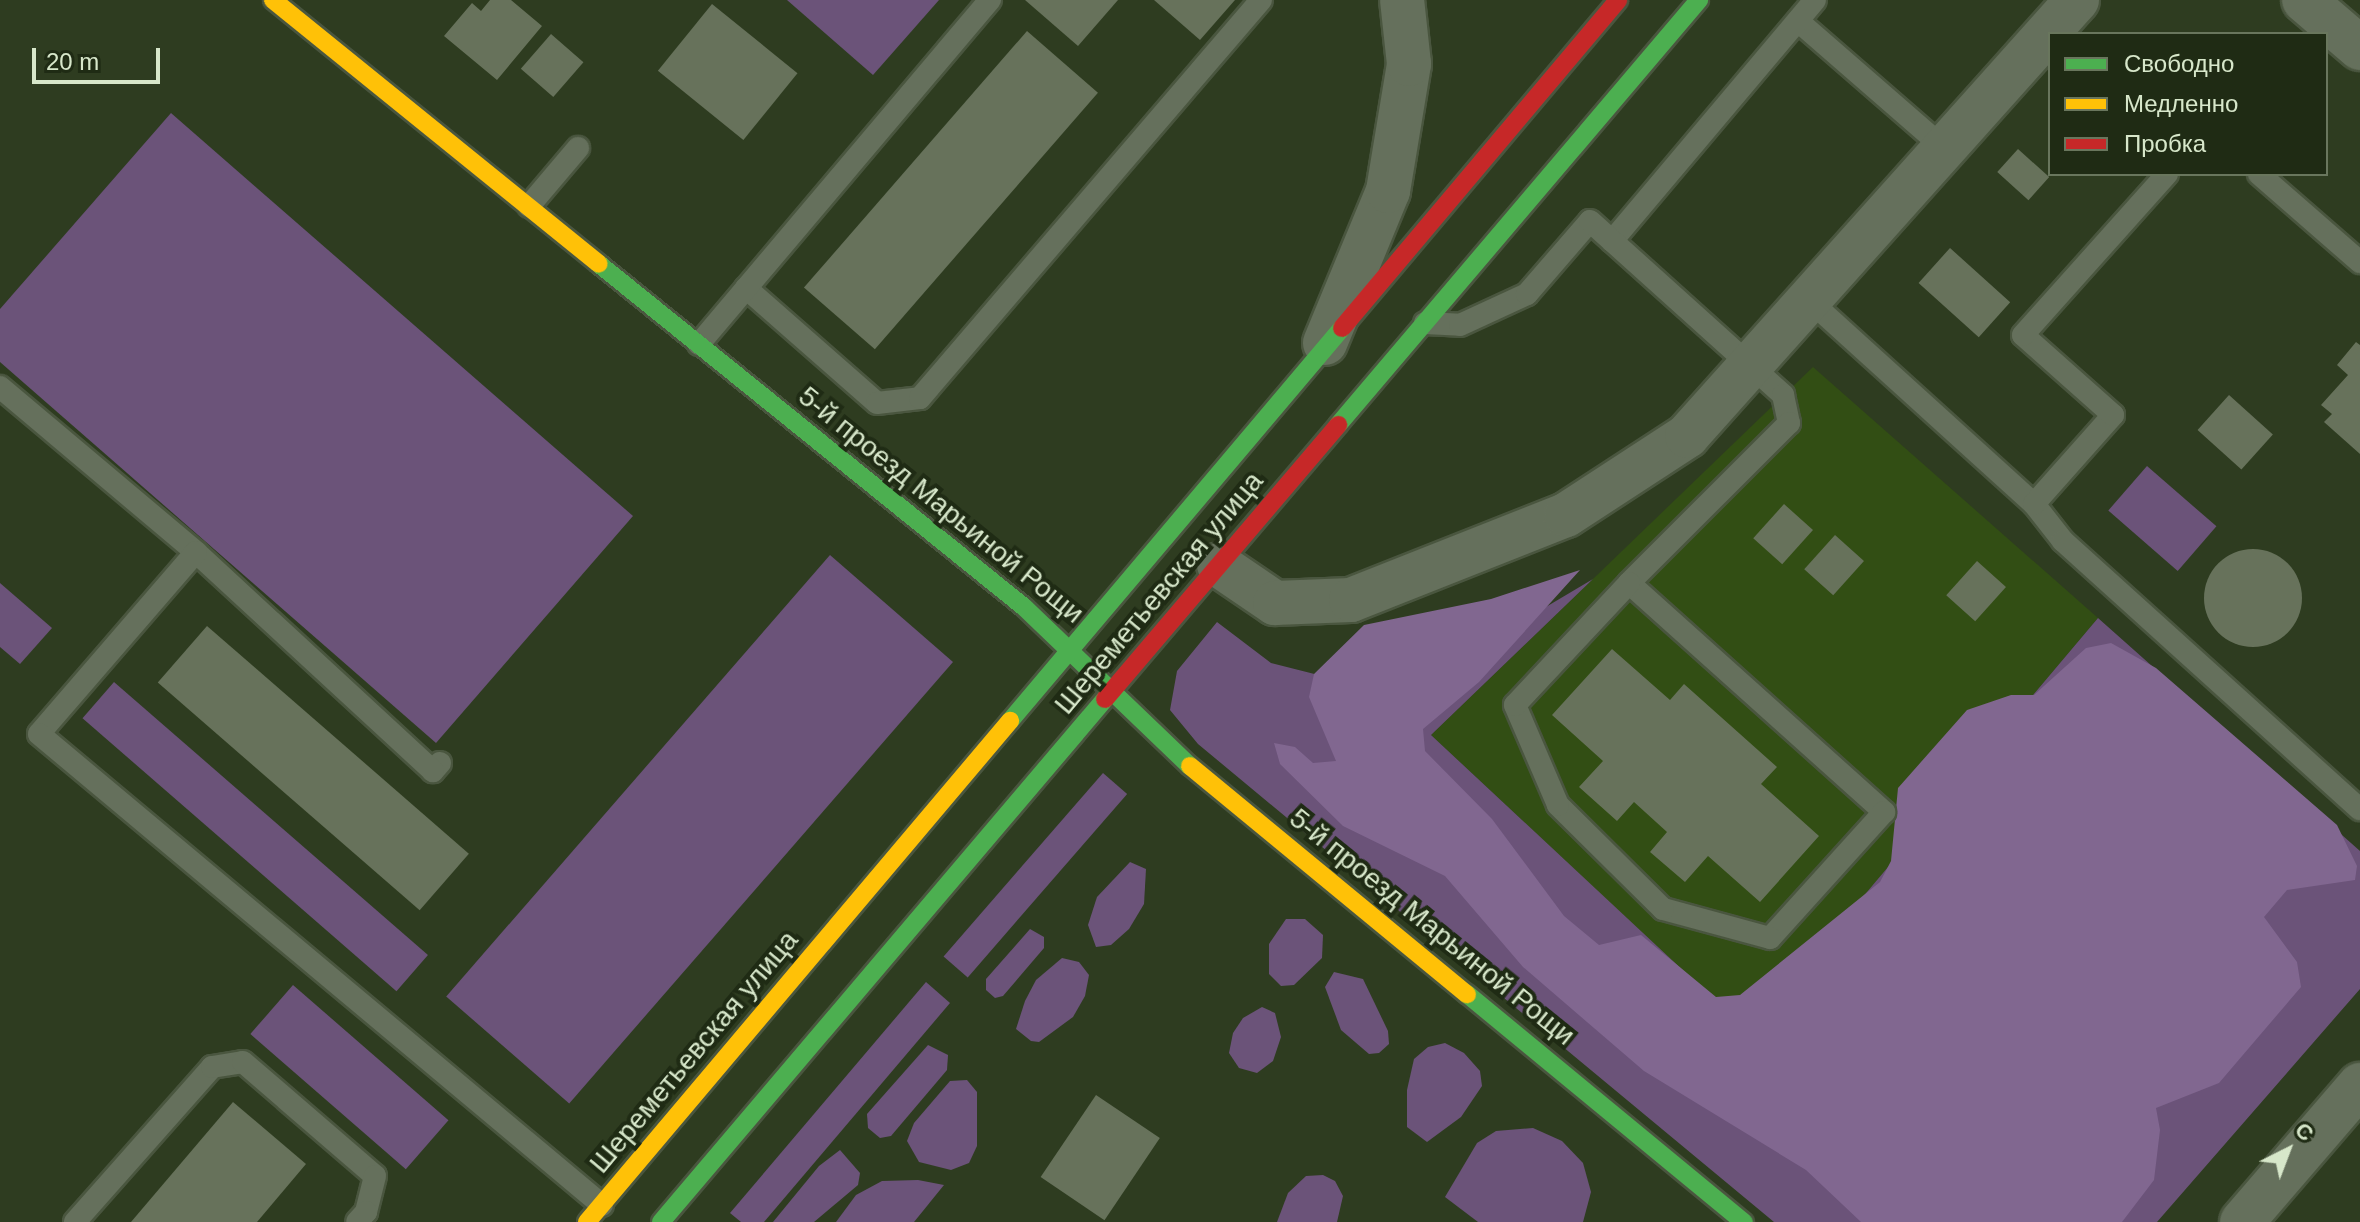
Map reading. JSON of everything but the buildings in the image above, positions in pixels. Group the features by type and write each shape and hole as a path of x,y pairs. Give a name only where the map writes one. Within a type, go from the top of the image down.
{"main road":[{"name":"5-й проезд Марьиной Рощи","path":"273,0 1070,648 1183,760 1744,1222"},
{"name":"Шереметьевская улица","path":"587,1222 1618,0"},
{"name":"Шереметьевская улица","path":"661,1222 1699,0"}],"street":[{"path":"1324,345 1388,191 1409,64 1402,0"},
{"path":"2049,32 2077,0"},
{"path":"2304,0 2360,48"},
{"path":"1219,565 1275,603 1351,600 1566,515 1687,436 2048,33"},
{"path":"2242,1222 2360,1085"}],"lane":[{"path":"699,344 990,0"},
{"path":"746,288 877,403 920,398 1261,0"},
{"path":"1612,241 1815,0"},
{"path":"1798,21 1945,149"},
{"path":"529,206 578,148"},
{"path":"2034,504 2113,415 2023,335 2165,176"},
{"path":"2261,176 2360,262"},
{"path":"1425,323 1460,325 1527,294 1590,221 1783,395 1789,423 1629,583 1515,705 1558,805 1663,909 1770,938 1884,812 1629,583"},
{"path":"1809,300 2034,504 2063,541 2360,809"},
{"path":"0,387 196,552 433,771 440,763"},
{"path":"196,552 39,734 602,1205"},
{"path":"75,1222 212,1067 243,1062 375,1176 366,1212 357,1222"}],"shaded area":[{"path":"787,0 939,0 873,75"},
{"path":"171,113 633,516 436,743 0,362 0,309"},
{"path":"1813,367 2098,618 1749,1033 1431,735"},
{"path":"2147,466 2216,526 2178,571 2108,511"},
{"path":"830,555 953,662 569,1103 446,997"},
{"path":"1580,570 1479,682 1423,729 1425,751 1492,819 1564,916 1599,945 1641,935 1716,997 1740,995 1880,882 1891,861 1898,788 1967,710 2011,695 2034,695 2086,648 2111,643 2156,668 2337,825 2357,866 2355,880 2287,890 2264,917 2297,962 2301,987 2219,1083 2156,1108 2160,1130 2154,1180 2122,1222 1861,1222 1806,1170 1644,1071 1523,967 1445,876 1343,826 1280,764 1274,743 1295,747 1313,763 1336,761 1309,697 1314,674 1364,625 1491,599"},
{"path":"1593,579 1431,735 1749,1032 2098,618 2360,851 2360,989 2157,1222 1774,1222 1198,744 1170,710 1177,671 1217,622 1271,663 1346,682 1460,658"},
{"path":"0,583 52,628 20,664 0,647"},
{"path":"114,682 428,955 396,991 83,718"},
{"path":"1103,773 1127,794 968,977 944,956"},
{"path":"1130,862 1146,869 1144,904 1129,929 1111,945 1096,947 1088,925 1097,897"},
{"path":"1286,919 1305,919 1323,935 1322,958 1294,985 1281,986 1269,974 1269,944"},
{"path":"1030,929 1044,937 1044,948 1003,996 995,998 986,990 986,979"},
{"path":"1062,958 1079,962 1089,975 1085,996 1073,1017 1039,1042 1031,1041 1016,1029 1025,1001 1036,980"},
{"path":"1334,972 1363,979 1388,1031 1389,1044 1379,1053 1369,1054 1341,1030 1325,987"},
{"path":"926,982 950,1003 764,1222 741,1222 730,1213"},
{"path":"293,985 448,1120 406,1169 250,1034"},
{"path":"1262,1007 1275,1013 1281,1037 1273,1061 1257,1073 1239,1068 1229,1053 1233,1033 1243,1018"},
{"path":"1445,1043 1464,1053 1480,1071 1482,1086 1461,1117 1427,1142 1407,1127 1407,1090 1414,1059 1428,1047"},
{"path":"928,1045 948,1055 947,1070 891,1136 880,1138 868,1128 867,1114"},
{"path":"967,1080 977,1092 977,1146 969,1163 951,1170 919,1162 907,1141 914,1123 950,1081"},
{"path":"1533,1128 1562,1141 1583,1163 1591,1192 1583,1222 1478,1222 1445,1197 1477,1143 1496,1131"},
{"path":"840,1150 860,1173 858,1185 814,1222 773,1222 819,1166"},
{"path":"1323,1175 1335,1181 1343,1196 1337,1222 1277,1222 1288,1193 1306,1176"},
{"path":"918,1180 944,1185 914,1222 836,1222 856,1195 882,1181"}],"traffic: fast":[{"path":"1338,425 1699,0"},
{"path":"599,264 1024,607 1190,766"},
{"path":"1010,721 1342,328"},
{"path":"661,1222 1105,699"},
{"path":"1467,994 1744,1222"}],"traffic: slow":[{"path":"273,0 599,264"},
{"path":"587,1222 1010,721"},
{"path":"1190,766 1467,994"}],"traffic: jam":[{"path":"1342,328 1618,0"},
{"path":"1105,699 1338,425"}]}
